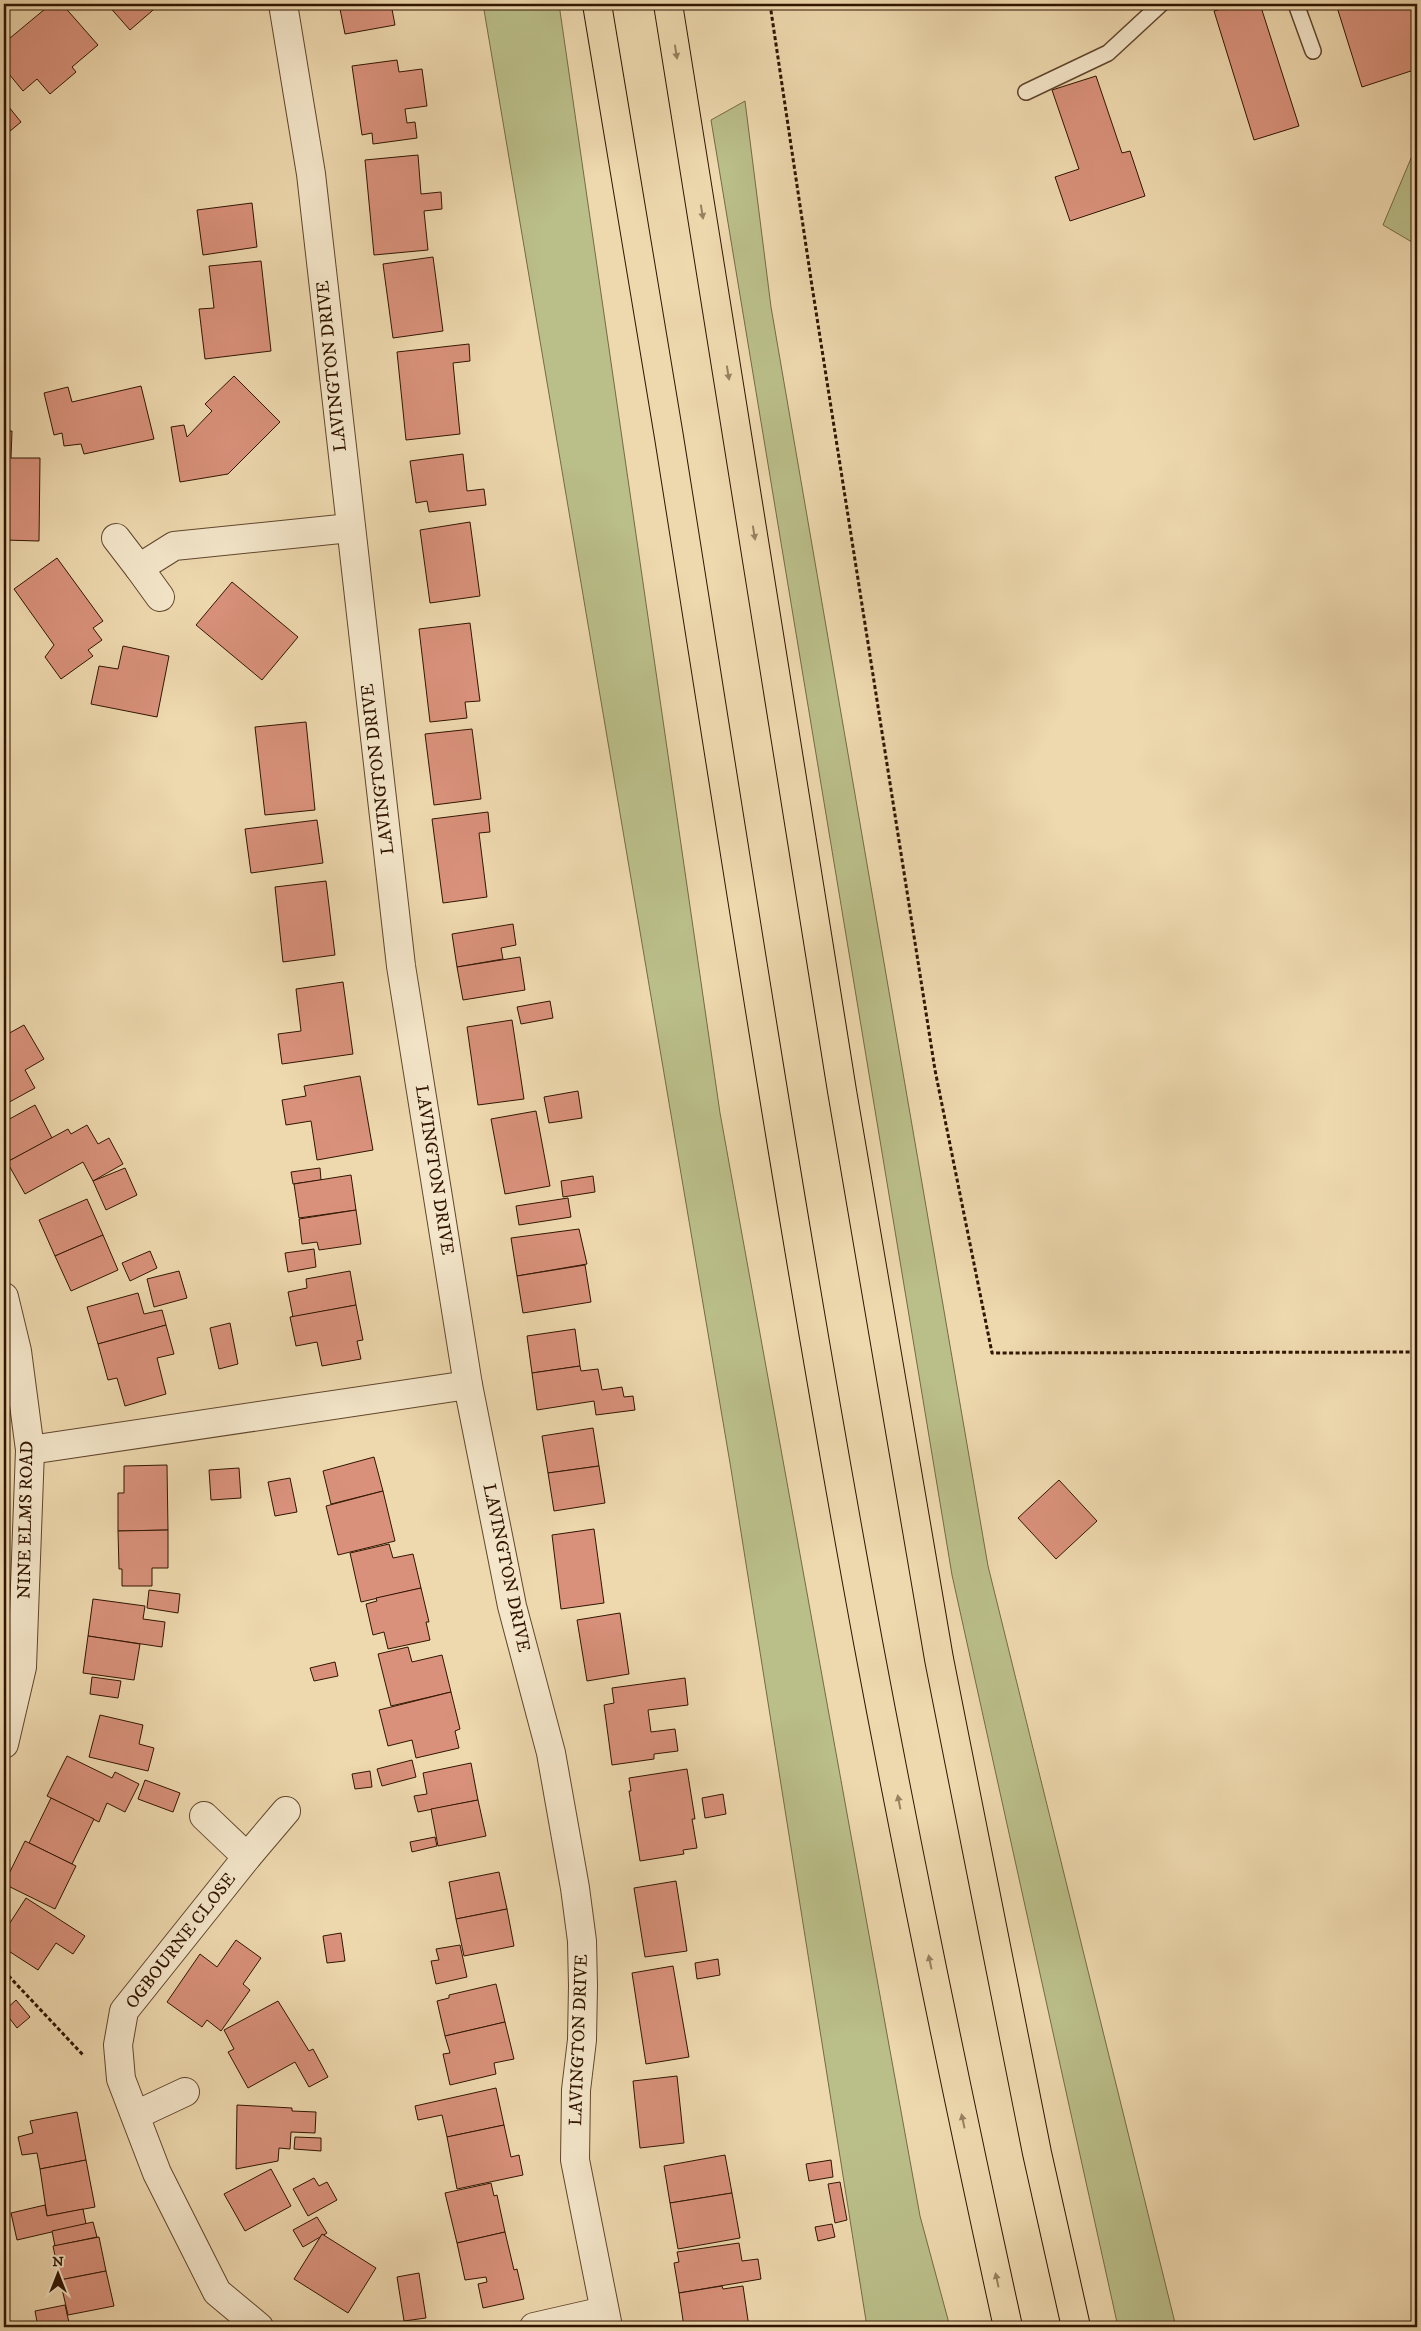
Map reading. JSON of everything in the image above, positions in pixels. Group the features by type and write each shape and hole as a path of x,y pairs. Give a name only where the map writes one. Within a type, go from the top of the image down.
{"highway":[{"path":"597,4 668,435 731,837 836,1459 910,1863 1008,2327"},
{"path":"668,4 844,1101 939,1659 1001,1978 1076,2327"}],"street":[{"name":"LAVINGTON DRIVE","path":"283,4 311,174 401,966 468,1385 512,1606 551,1753 575,1888 582,1941 583,1986 582,2040 576,2090 575,2160 606,2319"},
{"path":"139,568 174,546 350,528"},
{"path":"116,538 160,597"},
{"name":"NINE ELMS ROAD","path":"4,1297 17,1351 30,1450 22,1667 4,1744"},
{"path":"30,1450 468,1385"},
{"name":"OGBOURNE CLOSE","path":"258,2327 217,2292 157,2173 121,2079 118,2046 124,2012 286,1811"},
{"name":"OGBOURNE CLOSE","path":"204,1816 247,1857"},
{"path":"136,2115 185,2092"},
{"path":"534,2327 606,2319"}],"lane":[{"path":"1026,92 1108,53 1161,4"},
{"path":"1296,4 1313,51"}],"path":[{"path":"770,4 815,306 935,1070 992,1353 1417,1352"},
{"path":"4,1971 88,2059"}],"green space":[{"path":"483,4 559,4 720,1113 920,2216 950,2327 867,2327 731,1469"},
{"path":"745,101 771,307 988,1566 1176,2327 1118,2327 952,1575 711,120"},
{"path":"1417,144 1417,245 1383,225"}],"building":[{"path":"51,4 62,4 98,45 72,67 76,72 50,94 37,79 23,91 4,68 4,43"},
{"path":"107,4 160,4 130,30"},
{"path":"339,4 391,4 395,25 345,34"},
{"path":"1238,4 1260,4 1299,126 1254,140 1214,11"},
{"path":"1336,4 1417,4 1417,69 1362,87"},
{"path":"397,60 399,72 422,69 427,106 405,109 407,123 415,122 417,138 373,144 372,133 362,135 352,66"},
{"path":"1096,76 1122,153 1130,151 1145,196 1070,221 1055,177 1079,169 1052,90"},
{"path":"4,101 21,122 4,136"},
{"path":"418,155 421,194 441,192 442,209 424,211 428,250 374,255 365,160"},
{"path":"252,203 257,247 203,255 197,210"},
{"path":"433,257 443,331 393,338 383,264"},
{"path":"261,261 271,351 205,359 199,309 214,308 209,266"},
{"path":"469,344 470,361 453,363 460,434 406,440 397,352"},
{"path":"234,376 280,422 228,474 180,482 171,427 184,425 187,437 212,411 205,404"},
{"path":"141,386 154,439 84,454 81,444 64,446 62,433 54,435 44,393 68,387 72,402"},
{"path":"4,431 12,431 11,458 40,458 39,541 4,540"},
{"path":"463,454 467,491 484,489 486,505 429,512 427,501 416,503 410,461"},
{"path":"470,522 480,596 430,603 420,530"},
{"path":"57,558 103,621 93,628 102,640 88,650 93,656 61,679 45,657 54,645 14,589"},
{"path":"232,582 298,637 262,680 196,625"},
{"path":"470,623 480,701 465,702 467,718 430,722 419,629"},
{"path":"123,646 169,656 157,717 91,704 99,666 118,669"},
{"path":"306,722 315,810 265,815 255,727"},
{"path":"472,729 481,799 434,805 425,734"},
{"path":"488,812 490,832 479,833 487,897 443,903 432,819"},
{"path":"317,820 323,863 251,873 245,829"},
{"path":"326,881 335,955 283,962 275,887"},
{"path":"513,924 516,945 501,948 503,959 457,967 452,934"},
{"path":"520,957 525,990 463,1000 457,967"},
{"path":"343,982 353,1054 282,1064 278,1034 301,1031 296,989"},
{"path":"550,1001 553,1018 521,1024 517,1007"},
{"path":"512,1020 524,1099 478,1105 467,1027"},
{"path":"24,1025 44,1059 25,1070 35,1088 4,1105 4,1036"},
{"path":"360,1076 373,1150 317,1160 311,1121 286,1125 282,1100 306,1096 304,1086"},
{"path":"578,1091 582,1118 549,1123 544,1097"},
{"path":"35,1105 52,1138 7,1162 4,1155 4,1122"},
{"path":"536,1111 550,1186 505,1194 491,1119"},
{"path":"87,1125 98,1144 109,1138 123,1164 93,1181 83,1162 25,1194 7,1162 68,1129 71,1134"},
{"path":"125,1168 137,1195 106,1210 93,1181"},
{"path":"320,1168 321,1180 293,1184 291,1172"},
{"path":"351,1175 356,1210 299,1218 294,1184"},
{"path":"593,1176 595,1192 563,1197 561,1181"},
{"path":"568,1198 571,1217 519,1225 516,1206"},
{"path":"87,1199 103,1235 55,1256 39,1220"},
{"path":"356,1210 361,1244 319,1250 317,1242 302,1244 299,1219"},
{"path":"579,1229 587,1264 517,1276 511,1238"},
{"path":"103,1235 118,1270 71,1291 55,1256"},
{"path":"314,1249 316,1267 288,1272 285,1253"},
{"path":"150,1251 157,1268 130,1281 122,1263"},
{"path":"585,1265 591,1302 523,1313 517,1276"},
{"path":"179,1271 187,1298 154,1307 147,1279"},
{"path":"350,1271 356,1305 293,1317 288,1292 307,1288 306,1279"},
{"path":"138,1293 144,1314 162,1310 166,1325 98,1344 87,1307"},
{"path":"356,1305 363,1340 357,1341 361,1359 322,1366 317,1342 296,1346 290,1317"},
{"path":"230,1323 238,1364 219,1369 210,1328"},
{"path":"166,1325 174,1354 157,1358 166,1394 125,1406 117,1378 108,1380 98,1344"},
{"path":"575,1329 580,1366 532,1373 527,1336"},
{"path":"580,1366 581,1371 598,1369 602,1390 622,1387 624,1397 633,1396 635,1410 596,1415 594,1401 537,1410 532,1373"},
{"path":"593,1428 599,1466 548,1473 542,1436"},
{"path":"374,1457 383,1491 331,1504 323,1471"},
{"path":"167,1465 168,1530 118,1531 118,1493 124,1493 124,1466"},
{"path":"599,1466 605,1503 554,1511 548,1473"},
{"path":"239,1468 241,1498 211,1500 209,1470"},
{"path":"290,1478 297,1512 275,1516 268,1482"},
{"path":"1059,1480 1097,1521 1056,1559 1018,1518"},
{"path":"383,1491 395,1541 338,1555 326,1506"},
{"path":"594,1529 604,1603 561,1609 552,1535"},
{"path":"168,1530 168,1568 152,1568 152,1586 122,1586 122,1569 119,1569 118,1531"},
{"path":"389,1544 393,1558 413,1554 421,1588 361,1602 350,1553"},
{"path":"421,1588 429,1622 426,1622 430,1640 388,1649 384,1632 373,1635 366,1604 377,1601 376,1598"},
{"path":"149,1590 180,1594 178,1613 147,1608"},
{"path":"93,1599 145,1606 143,1619 165,1622 162,1647 88,1636"},
{"path":"620,1613 629,1674 587,1681 577,1620"},
{"path":"88,1636 140,1644 134,1680 83,1673"},
{"path":"408,1647 412,1662 442,1655 451,1692 391,1706 378,1654"},
{"path":"335,1662 338,1676 314,1681 310,1668"},
{"path":"92,1677 121,1681 118,1698 90,1694"},
{"path":"685,1678 688,1705 648,1710 651,1732 675,1729 678,1751 654,1754 654,1759 612,1765 604,1705 614,1703 612,1688"},
{"path":"451,1692 460,1729 455,1731 459,1748 416,1758 412,1740 388,1746 379,1710"},
{"path":"100,1715 143,1725 139,1744 154,1748 148,1771 89,1757"},
{"path":"67,1756 112,1778 115,1772 139,1784 125,1812 107,1803 99,1822 47,1796"},
{"path":"412,1760 416,1777 382,1786 377,1769"},
{"path":"471,1763 478,1800 418,1812 414,1796 427,1794 423,1773"},
{"path":"687,1769 695,1819 692,1819 697,1848 683,1850 684,1854 640,1861 629,1791 631,1791 629,1778"},
{"path":"370,1771 372,1787 355,1789 352,1774"},
{"path":"145,1780 180,1793 173,1812 138,1799"},
{"path":"723,1794 726,1814 705,1818 702,1798"},
{"path":"51,1798 94,1819 72,1864 29,1843"},
{"path":"478,1800 486,1836 438,1846 431,1809"},
{"path":"435,1837 437,1846 412,1852 410,1842"},
{"path":"25,1841 76,1866 55,1909 4,1884"},
{"path":"499,1872 507,1909 456,1919 449,1882"},
{"path":"676,1881 687,1951 645,1957 634,1888"},
{"path":"26,1898 85,1936 73,1954 56,1943 38,1970 4,1948 4,1932"},
{"path":"507,1909 514,1946 464,1956 456,1919"},
{"path":"341,1933 345,1961 327,1963 323,1936"},
{"path":"236,1940 261,1958 243,1984 250,1990 221,2031 207,2020 202,2027 167,2002 200,1954 217,1967"},
{"path":"460,1945 467,1977 436,1984 431,1961 439,1960 436,1949"},
{"path":"718,1959 720,1975 697,1979 695,1963"},
{"path":"673,1966 689,2057 646,2064 632,1973"},
{"path":"496,1984 505,2022 445,2036 437,2001 449,1998 449,1995"},
{"path":"16,2000 30,2017 17,2028 4,2011"},
{"path":"278,2001 309,2051 313,2049 328,2077 309,2087 295,2062 248,2088 228,2052 234,2049 224,2030"},
{"path":"505,2022 514,2059 494,2063 496,2074 450,2085 443,2054 450,2053 445,2036"},
{"path":"677,2076 684,2143 640,2148 633,2081"},
{"path":"496,2088 504,2125 447,2137 442,2115 418,2120 415,2106"},
{"path":"237,2105 292,2108 292,2111 316,2112 315,2133 291,2132 290,2149 279,2148 278,2161 236,2169"},
{"path":"77,2112 86,2160 40,2169 37,2153 22,2155 18,2137 33,2133 30,2121"},
{"path":"504,2125 511,2157 519,2155 523,2175 457,2189 447,2137"},
{"path":"295,2137 321,2138 321,2151 294,2149"},
{"path":"725,2155 732,2193 670,2203 664,2166"},
{"path":"86,2160 95,2207 47,2216 40,2169"},
{"path":"831,2160 833,2177 809,2181 806,2164"},
{"path":"271,2169 291,2206 245,2231 224,2194"},
{"path":"314,2178 319,2186 327,2182 337,2200 308,2216 293,2189"},
{"path":"840,2182 847,2220 835,2223 828,2184"},
{"path":"491,2183 494,2196 497,2195 505,2232 457,2243 445,2193"},
{"path":"732,2193 740,2238 678,2249 670,2203"},
{"path":"45,2205 47,2216 83,2209 86,2224 17,2240 11,2213"},
{"path":"317,2217 327,2233 303,2247 293,2230"},
{"path":"93,2222 97,2237 55,2246 52,2231"},
{"path":"832,2224 835,2237 818,2241 815,2227"},
{"path":"505,2232 514,2270 517,2269 524,2299 483,2308 478,2284 487,2282 486,2277 465,2280 457,2243"},
{"path":"322,2234 376,2268 348,2313 294,2279"},
{"path":"99,2237 106,2271 60,2280 53,2246"},
{"path":"739,2243 742,2261 758,2259 761,2279 679,2293 674,2263 679,2262 677,2252"},
{"path":"106,2271 114,2306 68,2315 60,2280"},
{"path":"419,2273 426,2318 404,2321 397,2277"},
{"path":"722,2286 723,2289 743,2286 749,2327 684,2327 679,2293"},
{"path":"65,2305 70,2327 38,2327 35,2311"}]}
